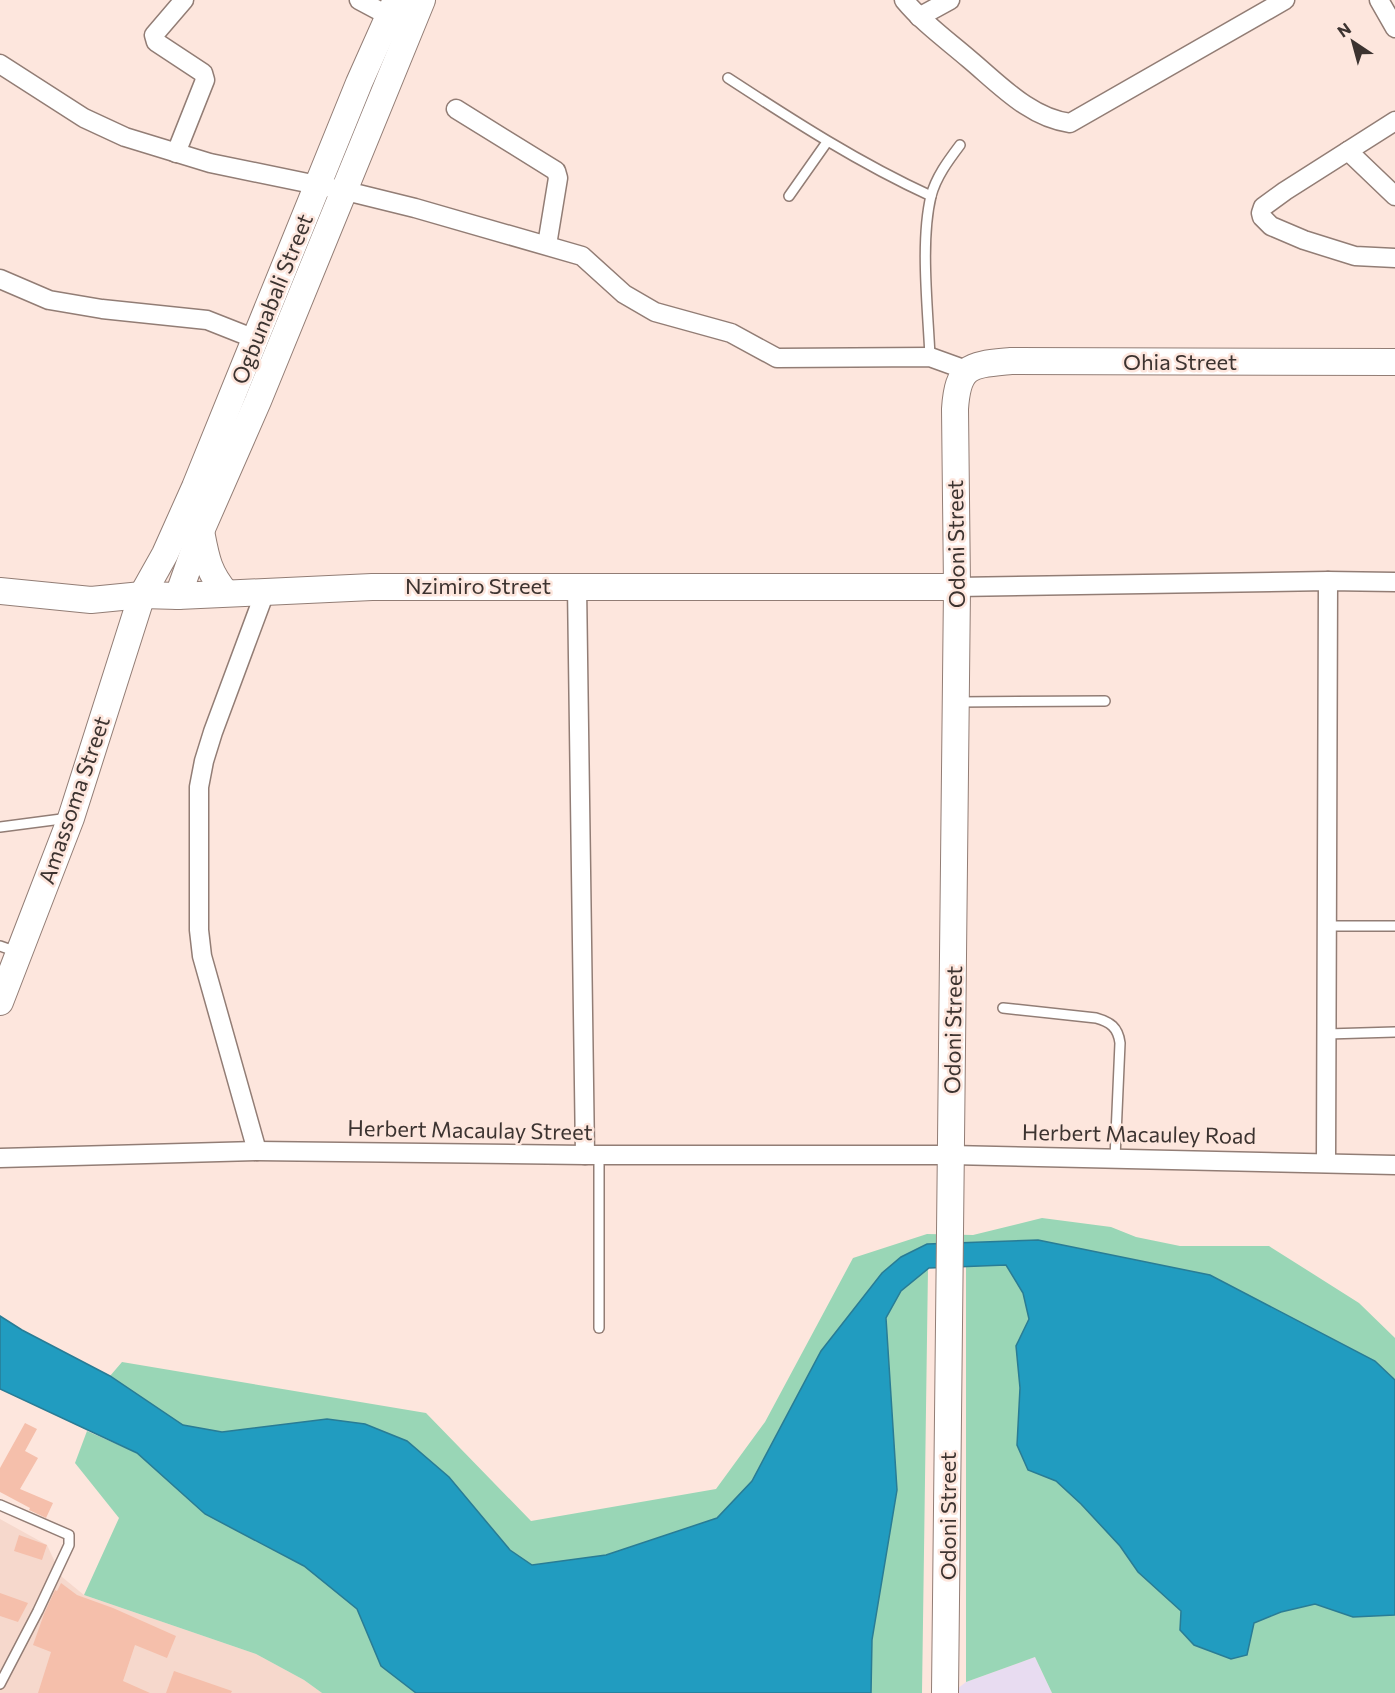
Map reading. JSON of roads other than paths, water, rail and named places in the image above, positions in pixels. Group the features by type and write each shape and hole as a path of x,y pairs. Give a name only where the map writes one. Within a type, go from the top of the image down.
{"street":[{"path":"176,153 205,80 203,73 156,42 154,35 184,0"},
{"path":"359,0 392,8"},
{"name":"Ogbunabali Street","path":"178,596 201,531 258,402 423,0"},
{"path":"904,0 919,17 1024,105 1050,118 1070,123 1285,0"},
{"path":"919,17 950,0"},
{"path":"1379,0 1395,28"},
{"name":"Ogbunabali Street","path":"142,595 165,554 181,518 359,83 392,8"},
{"path":"3,72 84,118 125,137 210,163 346,191 582,256 624,294 656,312 731,333 777,358 930,357 966,370"},
{"path":"456,109 556,171 558,178 547,245"},
{"path":"1395,122 1285,191 1263,207 1262,217 1271,226 1355,256 1395,258"},
{"path":"1348,151 1395,196"},
{"path":"0,279 49,300 102,309 207,320 255,339"},
{"name":"Ohia Street","path":"966,370 981,364 1011,361 1395,362"},
{"name":"Odoni Street","path":"945,1693 951,1272 951,1229 946,1155 957,587 955,409 957,387 966,370"},
{"path":"201,531 208,566 226,593"},
{"path":"1326,1163 1328,581"},
{"path":"957,587 1395,582"},
{"path":"577,586 592,1155"},
{"name":"Nzimiro Street","path":"0,591 91,600 142,595 178,596 372,587 957,587"},
{"path":"257,1151 202,956 199,930 199,787 213,732 265,592"},
{"name":"Amassoma Street","path":"0,1002 9,949 71,818 142,595"},
{"name":"Herbert Macaulay Street","path":"0,1158 257,1151 592,1155 946,1155"},
{"name":"Herbert Macauley Road","path":"946,1155 1395,1165"}],"lane":[{"path":"728,78 827,142 931,196"},
{"path":"789,196 827,142"},
{"path":"930,357 926,237 931,196 943,168 960,145"},
{"path":"956,702 1105,701"},
{"path":"0,827 71,818"},
{"path":"1327,926 1395,926"},
{"path":"1003,1008 1096,1018 1108,1021 1114,1026 1119,1034 1115,1158"},
{"path":"1327,1034 1395,1032"},
{"path":"592,1155 598,1328"},
{"path":"0,1505 69,1535 69,1545 0,1684"}],"water":[{"path":"1038,1240 1210,1275 1375,1361 1395,1380 1395,1615 1353,1617 1315,1604 1281,1612 1254,1623 1247,1655 1231,1659 1194,1645 1180,1630 1181,1611 1138,1572 1120,1546 1081,1504 1056,1481 1028,1470 1017,1445 1020,1388 1016,1346 1029,1319 1023,1293 1006,1265 929,1268 901,1291 886,1318 897,1490 872,1640 871,1693 416,1693 381,1666 357,1609 304,1566 205,1514 137,1453 0,1389 0,1316 110,1376 183,1425 222,1432 327,1419 365,1424 407,1441 449,1477 510,1550 532,1565 606,1555 717,1518 752,1481 821,1351 882,1273 901,1257 927,1244"}]}
